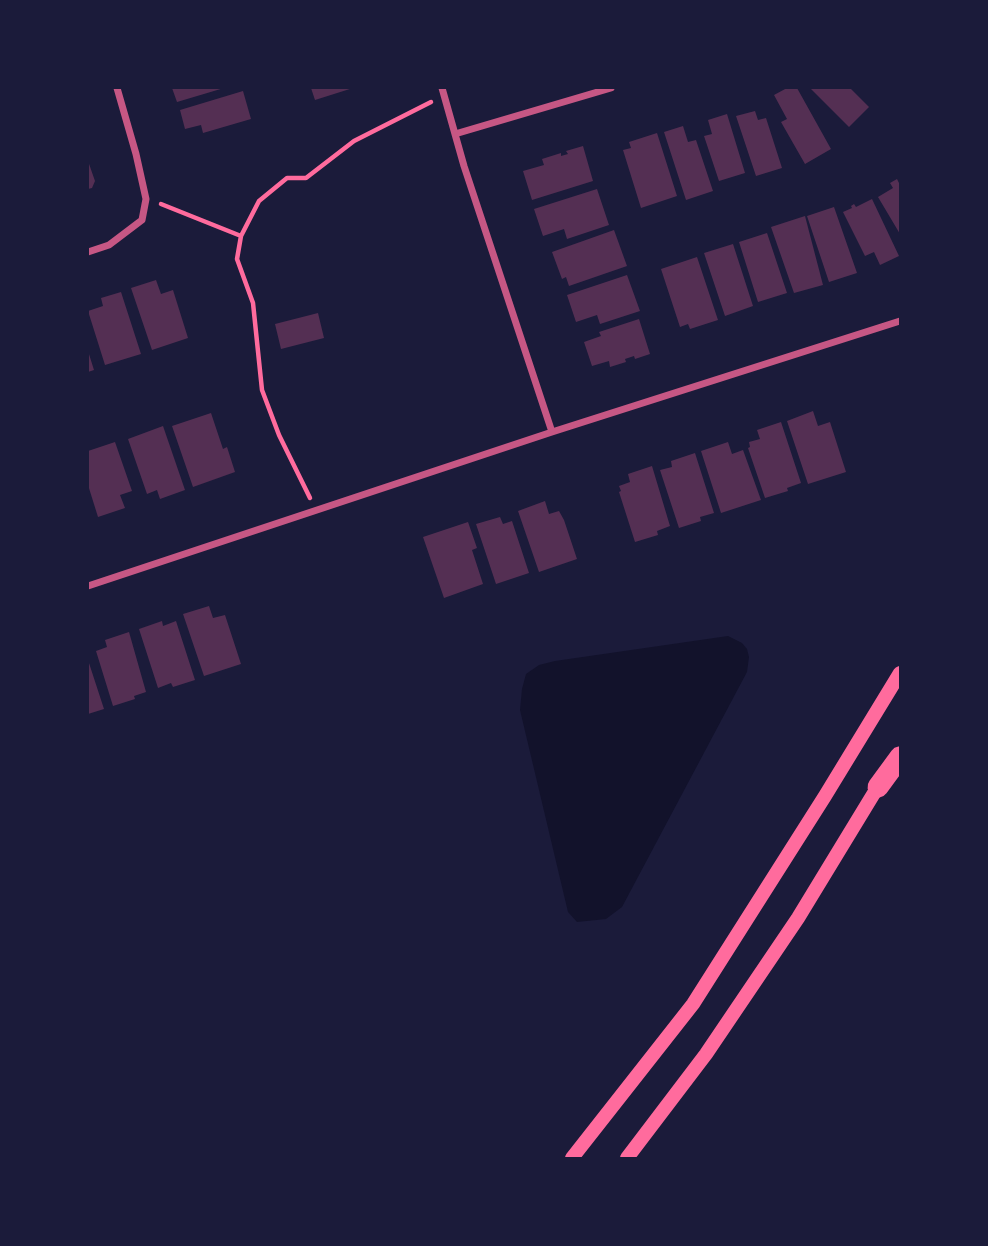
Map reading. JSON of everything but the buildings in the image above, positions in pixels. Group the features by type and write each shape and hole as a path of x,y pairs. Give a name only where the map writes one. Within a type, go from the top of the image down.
{"highway":[{"path":"878,787 901,757"}],"main road":[{"path":"572,1158 693,1004 901,673"},
{"path":"627,1158 722,1031 798,918 901,749"}],"street":[{"path":"88,252 109,245 142,220 146,199 117,88"},
{"path":"455,134 611,88"},
{"path":"443,91 552,432"},
{"path":"88,586 552,432 901,321"}],"path":[{"path":"316,510 279,435 262,390 253,303 237,259 241,236 259,201 287,178 306,178 354,141 443,91"},
{"path":"146,199 241,236"}],"shaded area":[{"path":"728,636 742,643 747,649 747,672 622,907 606,919 577,922 568,912 520,710 526,674 539,665 555,661"}]}
